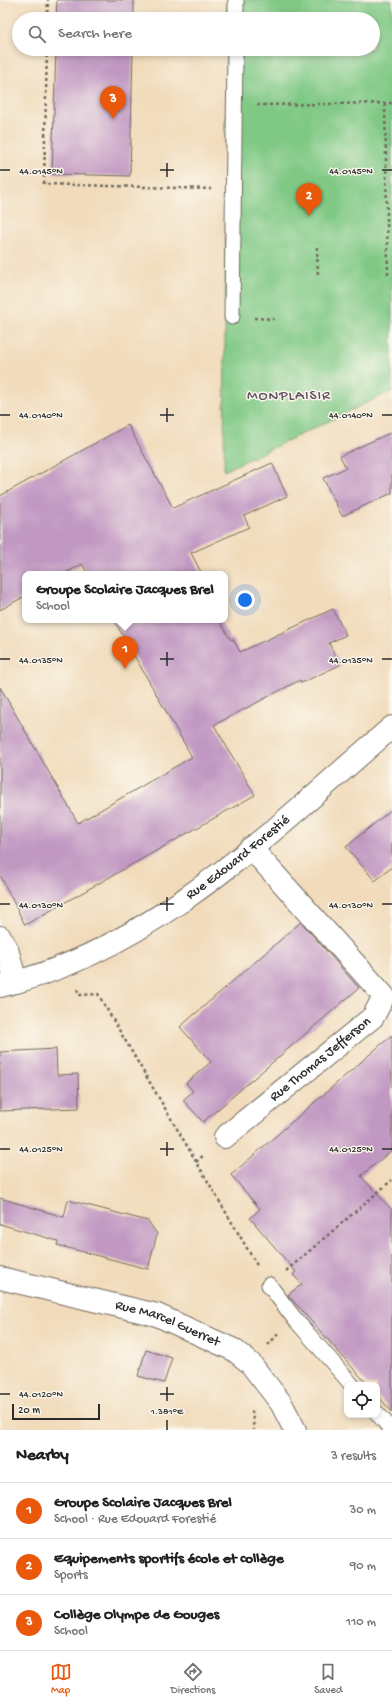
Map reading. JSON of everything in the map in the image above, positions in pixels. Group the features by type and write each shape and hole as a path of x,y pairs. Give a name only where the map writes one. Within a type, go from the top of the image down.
{"street":[{"name":"Rue Edouard Forestié","path":"8,984 65,967 136,931 207,882 251,848 392,727"},
{"name":"Rue Thomas Jefferson","path":"225,1137 373,1017 384,996 251,848"},
{"path":"0,937 7,949 8,984"},
{"name":"Rue Marcel Guerret","path":"0,1278 157,1315 234,1350 250,1363 281,1403 295,1430"}],"lane":[{"path":"236,0 236,12"},
{"path":"232,317 235,56"},
{"path":"269,1285 294,1318 349,1382"},
{"path":"380,1416 392,1430"}],"path":[{"path":"48,0 48,12"},
{"path":"47,56 44,184 233,190"},
{"path":"234,105 392,103"},
{"path":"385,104 390,265 388,276"},
{"path":"317,247 318,277"},
{"path":"65,967 80,995 98,994 269,1285 392,1180"}],"green space":[{"path":"227,0 392,0 392,391 224,471 227,56 380,56 380,12 227,12"}],"building":[{"path":"57,0 134,0 134,12 56,12"},
{"path":"56,56 133,56 130,176 52,174"},
{"path":"128,425 173,508 272,463 287,496 244,516 249,527 191,553 200,571 86,571 82,564 69,571 22,571 22,598 0,610 0,496"},
{"path":"392,432 392,493 342,516 323,478 346,468 340,456"},
{"path":"333,609 346,635 329,643 340,665 301,683 300,680 214,725 255,795 25,925 0,875 0,687 78,823 192,757 116,623 221,623 231,640 233,639 240,652"},
{"path":"392,809 392,867 375,881 346,847"},
{"path":"301,922 359,988 203,1122 183,1100 193,1091 186,1083 211,1062 180,1027"},
{"path":"392,1035 392,1150 361,1176 392,1210 392,1412 380,1398 380,1382 365,1382 288,1295 302,1284 293,1275 296,1272 250,1218 260,1209 231,1175"},
{"path":"56,1049 57,1075 78,1074 79,1108 0,1111 0,1052"},
{"path":"0,1198 64,1217 68,1200 148,1221 157,1234 148,1269 57,1245 58,1241 0,1224"},
{"path":"146,1350 172,1358 164,1383 138,1376"}],"place":[{"name":"Collège Olympe de Gouges","path":"113,119"},
{"name":"Equipements sportifs école et collège","path":"309,216"},
{"name":"Groupe Scolaire Jacques Brel","path":"125,669"}],"district":[{"name":"MONPLAISIR","path":"289,396"}]}
